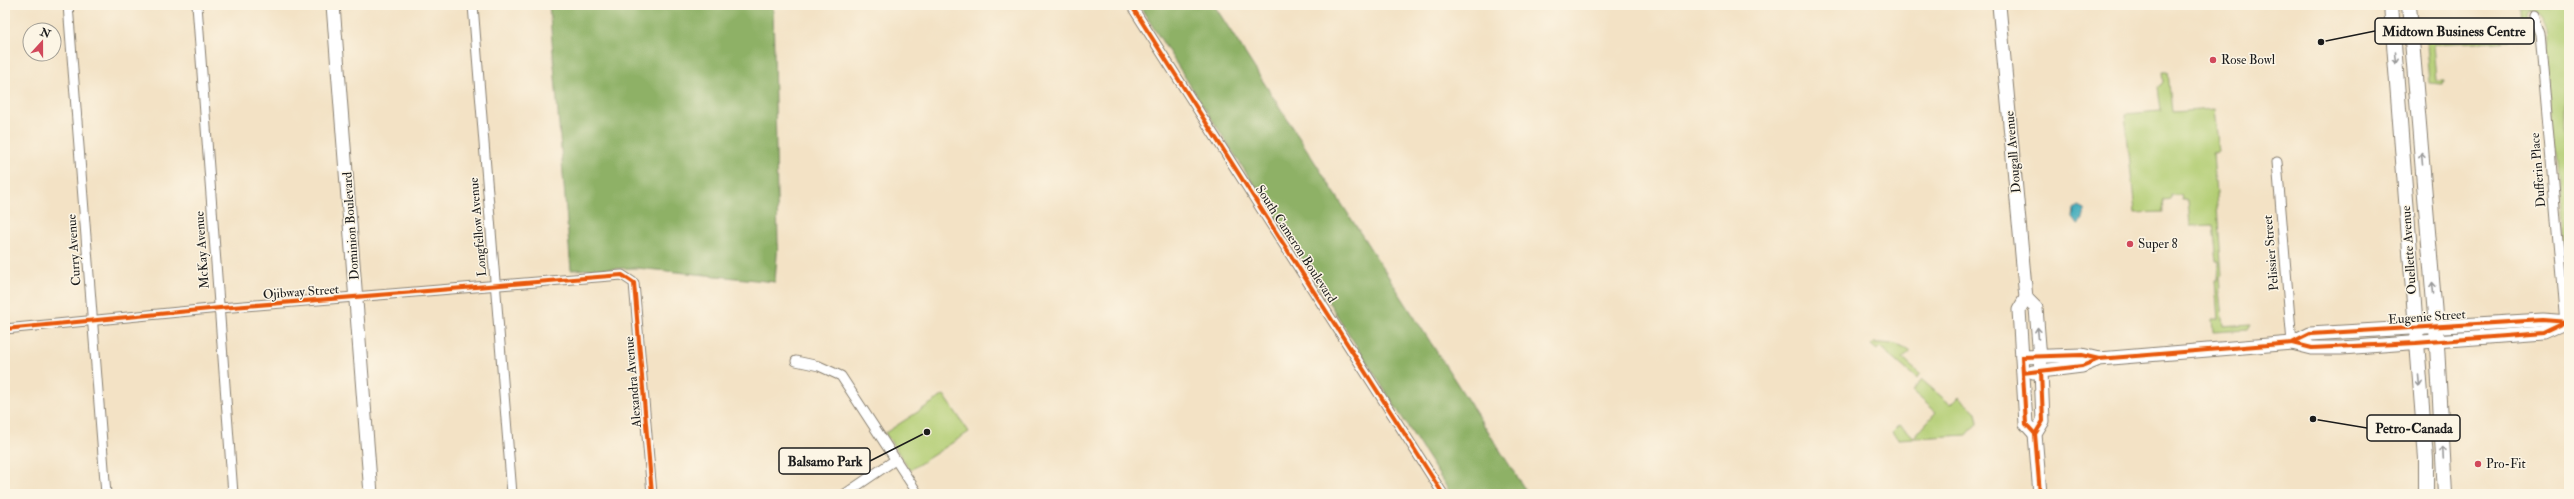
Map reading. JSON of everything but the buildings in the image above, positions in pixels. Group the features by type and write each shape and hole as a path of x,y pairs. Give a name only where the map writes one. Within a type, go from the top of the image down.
{"main road":[{"name":"Ouellette Avenue","path":"2391,5 2426,459 2426,494"},
{"name":"Ouellette Avenue","path":"2409,5 2436,327 2445,494"}],"street":[{"name":"Curry Avenue","path":"68,5 106,494"},
{"name":"McKay Avenue","path":"197,5 233,494"},
{"name":"Dominion Boulevard","path":"333,5 371,494"},
{"name":"Longfellow Avenue","path":"473,5 512,494"},
{"name":"South Cameron Boulevard","path":"1131,5 1443,494"},
{"name":"Dougall Avenue","path":"1999,5 2026,298 2019,310 2026,424 2035,434"},
{"name":"Dufferin Place","path":"2534,16 2540,34 2567,322"},
{"name":"Pelissier Street","path":"2277,162 2292,343"},
{"name":"Ojibway Street","path":"5,329 220,308 496,287 622,275"},
{"name":"Alexandra Avenue","path":"622,275 634,283 652,494"},
{"name":"Dougall Avenue","path":"2026,298 2036,308 2040,357 2042,422 2035,434 2040,494"},
{"name":"Eugenie Street","path":"2292,343 2310,334 2543,320 2567,322"},
{"name":"Eugenie Street","path":"2023,373 2082,366 2099,359 2292,343 2312,348 2416,343 2543,333 2567,322"},
{"name":"Eugenie Street","path":"2022,357 2082,355 2099,359"},
{"path":"796,361 819,366 841,376 918,494"},
{"path":"845,494 896,460"}],"green space":[{"path":"549,5 773,5 778,243 775,282 637,268 571,270"},
{"path":"1139,5 1214,5 1528,494 1451,494"},
{"path":"2520,5 2569,5 2569,302 2547,28 2545,20 2539,12 2532,8 2528,7 2525,11 2528,25 2535,30 2534,39 2433,44 2436,80 2444,80 2443,84 2429,83 2425,32 2437,30 2438,38 2513,32 2512,25 2521,23"},
{"path":"2162,72 2168,72 2172,112 2214,109 2219,152 2213,153 2222,275 2220,276 2221,289 2219,290 2223,327 2250,325 2247,330 2213,332 2212,319 2218,319 2215,280 2218,280 2219,261 2217,261 2213,225 2190,226 2188,200 2182,200 2181,195 2170,195 2170,199 2163,200 2164,212 2135,213 2125,114 2161,111 2158,88 2163,82"},
{"path":"1873,343 1888,343 1906,349 1910,352 1902,358 1921,375 1917,379 1880,347 1877,350 1871,345"},
{"path":"1922,380 1950,404 1958,396 1976,412 1978,422 1967,435 1898,439 1892,433 1900,425 1914,437 1936,412 1912,391"},
{"path":"944,395 969,432 910,470 885,433"}],"water":[{"path":"2078,206 2084,209 2084,215 2080,224 2078,225 2073,218 2074,209"}],"cycle path":[{"path":"1131,5 1443,494"},
{"path":"5,329 220,308 622,275 634,283 652,494"},
{"path":"2035,434 2026,424 2022,357 2082,355 2099,359 2292,343 2310,334 2543,320 2569,322"},
{"path":"2292,343 2312,348 2416,343 2543,333 2564,323"},
{"path":"2023,373 2082,366 2099,359"},
{"path":"2040,494 2035,434 2043,421 2041,371"}],"place":[{"name":"Midtown Business Centre","path":"2321,42"},
{"name":"Rose Bowl","path":"2213,60"},
{"name":"Super 8","path":"2130,244"},
{"name":"Petro-Canada","path":"2313,419"},
{"name":"Balsamo Park","path":"927,432"},
{"name":"Pro-Fit","path":"2478,464"}]}
